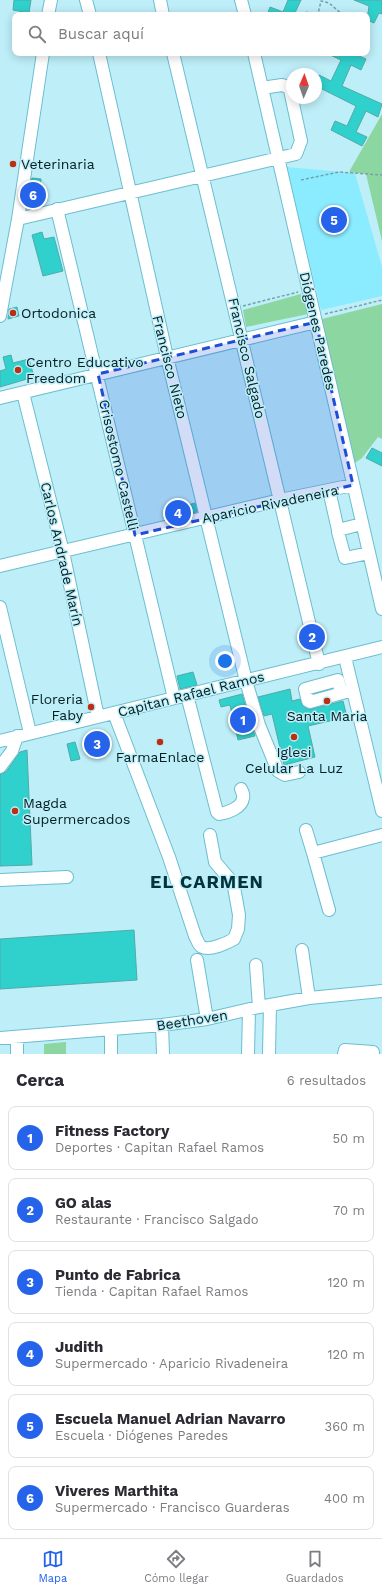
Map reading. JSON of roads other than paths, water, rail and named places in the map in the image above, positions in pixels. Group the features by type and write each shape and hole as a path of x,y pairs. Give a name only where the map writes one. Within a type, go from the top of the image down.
{"street":[{"path":"49,12 51,0"},
{"path":"86,0 89,12"},
{"path":"160,0 162,12"},
{"path":"241,0 244,12"},
{"path":"0,316 18,219 43,56"},
{"name":"Francisco Nieto","path":"100,56 167,357 208,517 246,681 259,725 278,771 285,775 299,772"},
{"name":"Francisco Salgado","path":"173,56 243,340 320,664"},
{"name":"Diógenes Paredes","path":"255,56 266,88 283,158 353,485 382,609"},
{"path":"18,219 296,154 301,141 290,90 285,86 266,88"},
{"name":"Crisostomo Castelli","path":"57,209 98,374 174,698"},
{"path":"0,398 243,340 317,319"},
{"name":"Carlos Andrade Marín","path":"23,393 63,552 98,717"},
{"name":"Aparicio Rivadeneira","path":"0,566 280,500 353,485"},
{"path":"329,490 345,558 369,553"},
{"path":"338,530 362,524"},
{"path":"0,607 30,733"},
{"name":"Capitan Rafael Ramos","path":"0,741 320,664 382,647"},
{"path":"345,657 347,692 382,811"},
{"path":"187,695 217,812 223,814 240,805 243,798 241,788"},
{"path":"114,713 169,857 195,936 199,944 207,948 226,943 234,939 238,923 234,888 232,882 215,862 210,835"},
{"path":"0,767 12,751 17,736"},
{"path":"306,830 329,910"},
{"path":"313,853 382,835"},
{"path":"0,880 66,877"},
{"path":"302,950 309,998"},
{"path":"196,960 207,1019"},
{"path":"256,965 259,1007 269,1054"},
{"name":"Beethoven","path":"0,1038 17,1038 162,1025 207,1019 259,1007 309,998 382,991"},
{"path":"248,1054 259,1007"},
{"path":"162,1025 164,1054"},
{"path":"111,1030 111,1054"},
{"path":"17,1038 17,1054"},
{"path":"344,1054 345,1050 374,1054"}],"place":[{"name":"Veterinaria","path":"13,164"},
{"name":"Viveres Marthita","path":"33,195"},
{"name":"Escuela Manuel Adrian Navarro","path":"334,220"},
{"name":"Ortodonica","path":"13,313"},
{"name":"Centro Educativo Freedom","path":"18,370"},
{"name":"Judith","path":"178,513"},
{"name":"GO alas","path":"312,637"},
{"name":"Santa Maria","path":"327,701"},
{"name":"Floreria Faby","path":"91,707"},
{"name":"Fitness Factory","path":"243,720"},
{"name":"Iglesi Celular La Luz","path":"294,737"},
{"name":"FarmaEnlace","path":"160,742"},
{"name":"Punto de Fabrica","path":"97,744"},
{"name":"Magda Supermercados","path":"15,811"}],"district":[{"name":"EL CARMEN","path":"207,882"}]}
